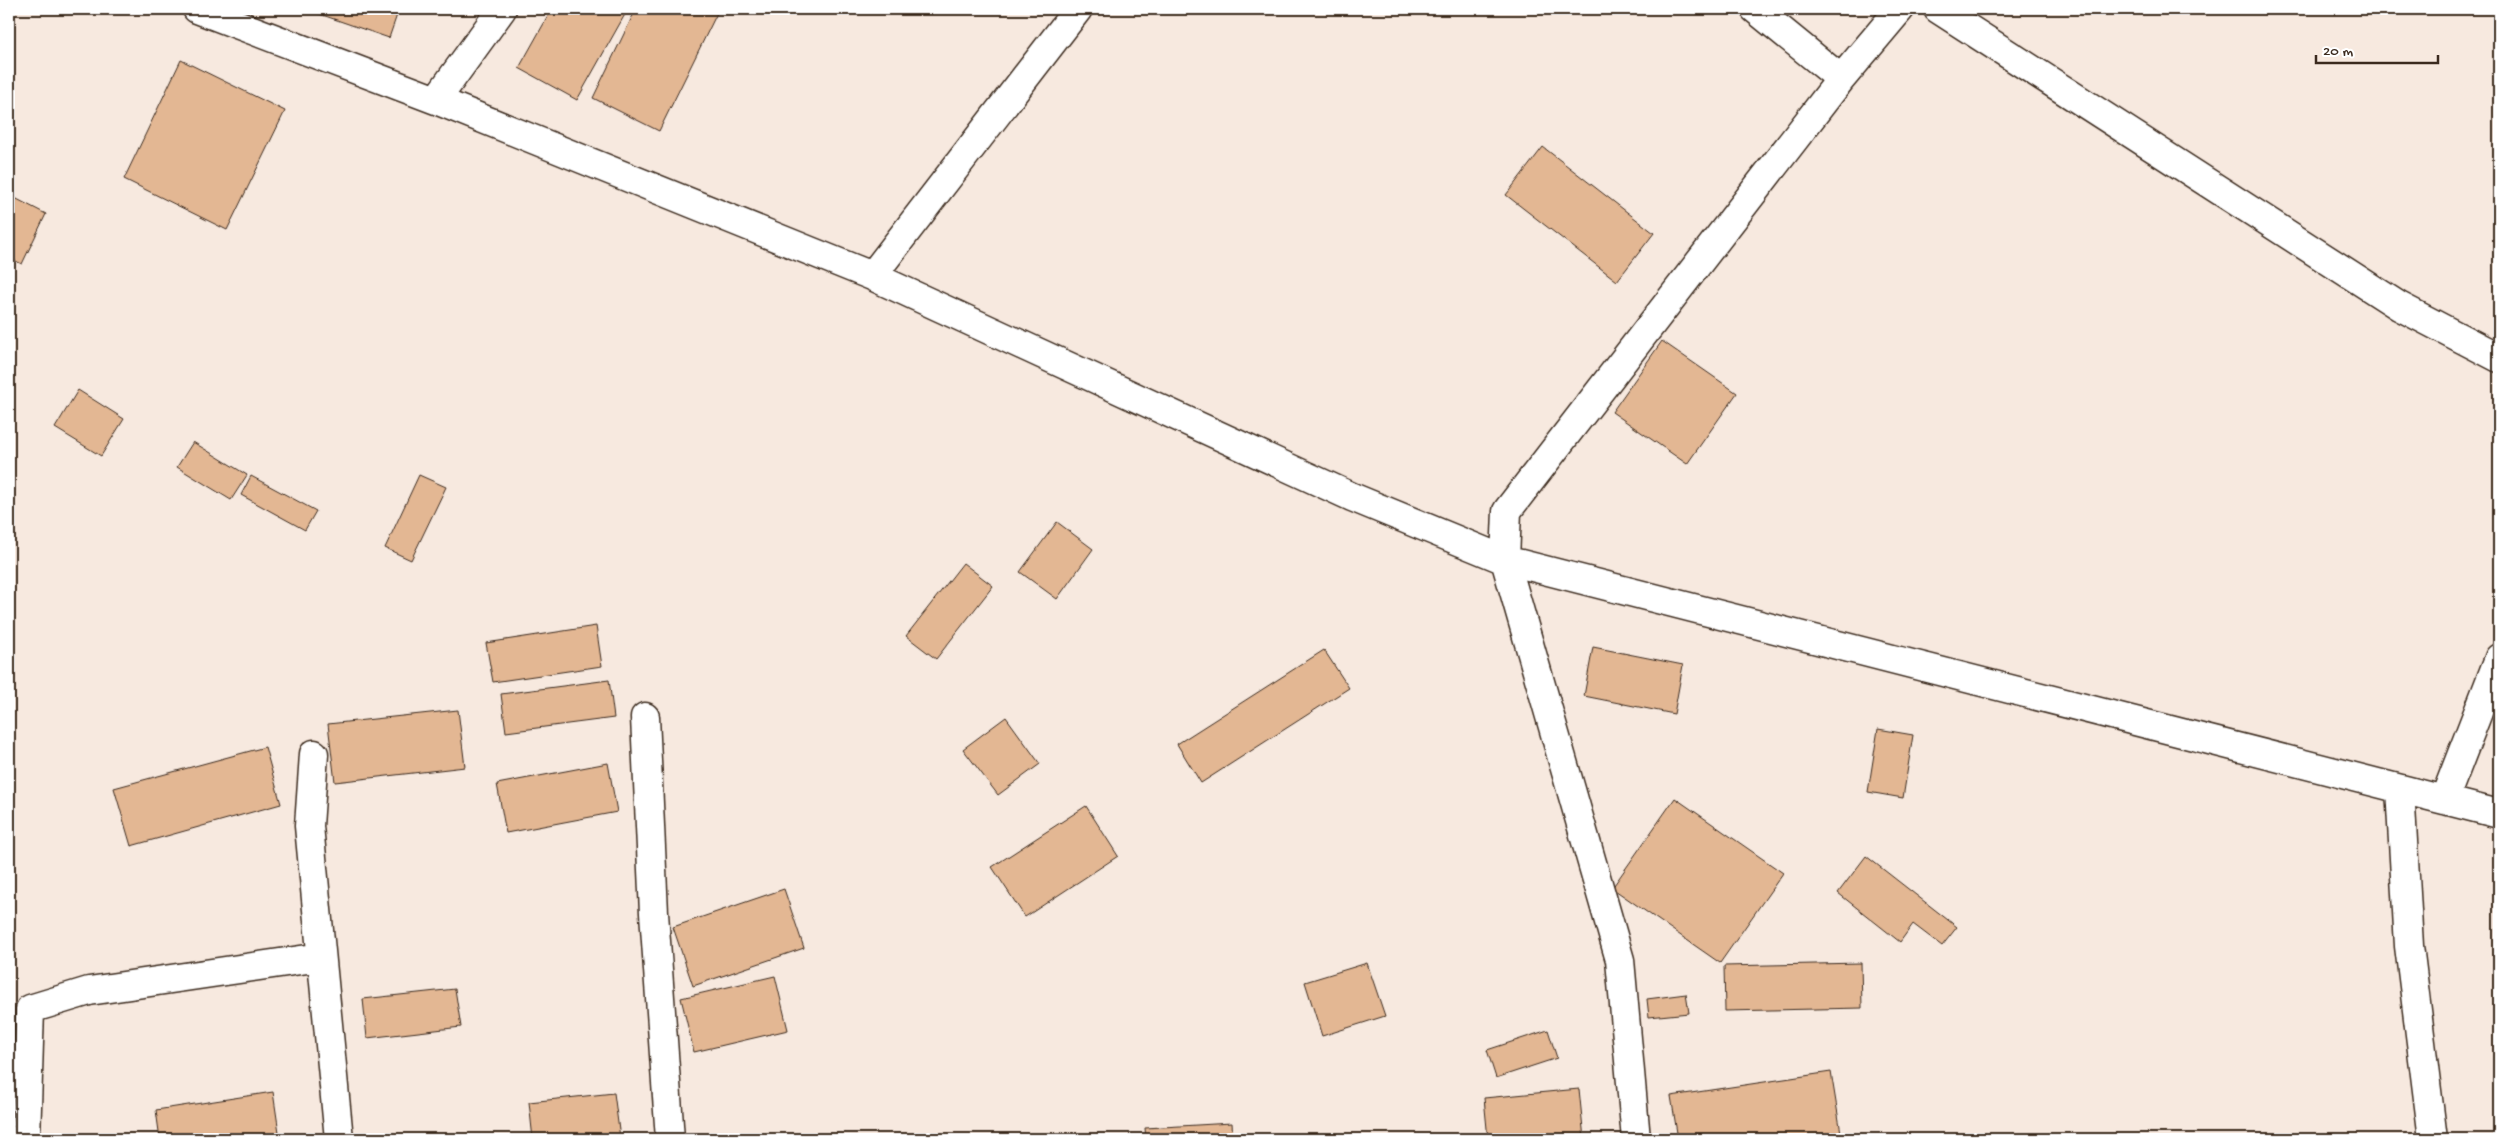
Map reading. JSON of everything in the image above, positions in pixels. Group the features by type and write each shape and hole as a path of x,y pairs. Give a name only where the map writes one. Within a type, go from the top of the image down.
{"street":[{"path":"197,9 436,100 872,276 1352,497 1505,560 2499,814"},
{"path":"436,100 502,9"},
{"path":"872,276 1078,9"},
{"path":"1755,9 1841,79"},
{"path":"1636,1139 1620,960 1505,560 1508,511 1841,79 1900,9"},
{"path":"1938,9 2399,306 2499,358"},
{"path":"2444,800 2499,658"},
{"path":"645,717 654,913 670,1139"},
{"path":"314,754 309,826 339,1139"},
{"path":"2400,789 2409,946 2433,1139"},
{"path":"26,1139 28,1130 30,1009 89,991 321,957"}],"building":[{"path":"305,9 399,9 389,38"},
{"path":"552,9 628,9 577,100 519,68"},
{"path":"636,9 719,9 659,131 593,98"},
{"path":"181,60 285,111 227,230 124,179"},
{"path":"1543,147 1654,233 1617,281 1506,195"},
{"path":"9,195 46,214 22,264 9,258"},
{"path":"1662,341 1737,393 1687,464 1612,412"},
{"path":"78,390 124,419 101,456 55,428"},
{"path":"193,442 247,475 231,500 177,467"},
{"path":"419,475 446,487 411,560 385,548"},
{"path":"251,476 316,511 305,530 241,495"},
{"path":"1057,522 1093,549 1057,599 1020,572"},
{"path":"963,563 993,586 936,659 906,636"},
{"path":"596,626 602,666 493,682 486,643"},
{"path":"1593,647 1683,665 1674,714 1584,696"},
{"path":"1324,650 1349,688 1201,783 1177,744"},
{"path":"609,680 614,718 506,732 501,694"},
{"path":"458,710 465,767 335,782 328,724"},
{"path":"1006,717 1040,764 998,795 963,749"},
{"path":"1878,729 1913,735 1903,798 1868,792"},
{"path":"265,747 281,804 131,846 114,788"},
{"path":"608,763 617,812 506,833 497,784"},
{"path":"1675,798 1783,873 1720,963 1612,888"},
{"path":"1086,806 1118,856 1025,917 992,867"},
{"path":"1866,856 1957,927 1942,946 1913,924 1900,942 1838,893"},
{"path":"784,889 804,948 693,986 673,927"},
{"path":"1367,963 1385,1016 1322,1036 1305,982"},
{"path":"1861,963 1862,1008 1725,1011 1724,966"},
{"path":"775,976 788,1030 694,1052 681,998"},
{"path":"455,989 461,1027 367,1038 363,999"},
{"path":"1686,994 1689,1013 1649,1017 1647,999"},
{"path":"1548,1030 1557,1058 1496,1078 1487,1050"},
{"path":"1831,1072 1842,1139 1678,1139 1671,1096"},
{"path":"1579,1089 1584,1139 1488,1139 1484,1098"},
{"path":"273,1092 280,1139 160,1139 156,1110"},
{"path":"614,1093 620,1138 533,1139 529,1102"},
{"path":"1232,1123 1233,1139 1146,1139 1145,1128"}]}
